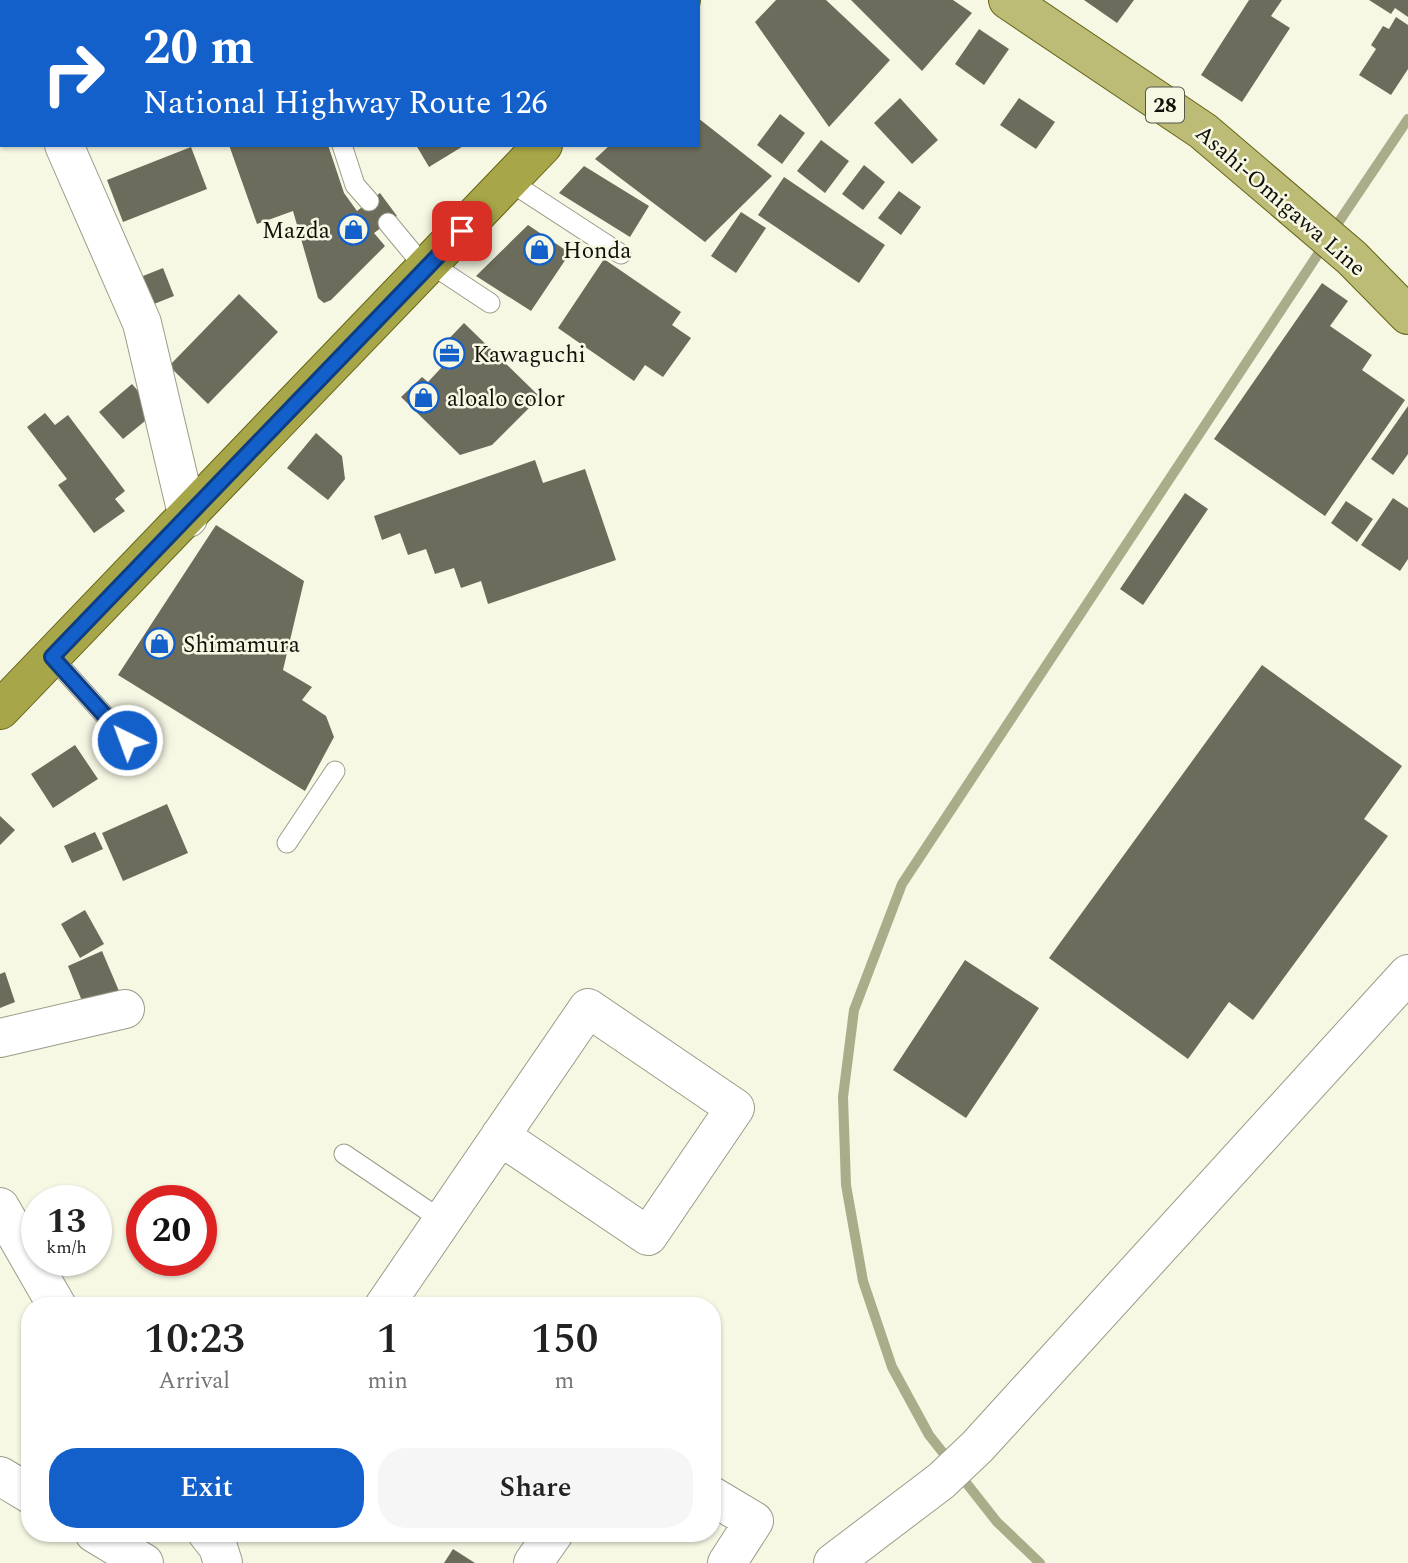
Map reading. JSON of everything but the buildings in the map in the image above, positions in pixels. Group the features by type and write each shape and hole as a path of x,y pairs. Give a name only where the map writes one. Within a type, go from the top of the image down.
{"highway":[{"path":"0,710 188,518 541,147"}],"main road":[{"name":"Asahi-Omigawa Line","path":"1008,0 1203,131 1313,224 1408,315"}],"street":[{"path":"65,147 142,323 188,518"},
{"path":"832,1563 941,1481 977,1447 1408,974"},
{"path":"390,1297 443,1221 500,1136 588,1008 735,1108 648,1236 500,1136"},
{"path":"0,1038 125,1009"},
{"path":"0,1207 52,1297"},
{"path":"0,1476 21,1489"},
{"path":"721,1501 754,1521 727,1563"},
{"path":"109,1542 144,1563"},
{"path":"533,1563 548,1542"}],"lane":[{"path":"343,147 355,185 369,201"},
{"path":"509,181 621,254"},
{"path":"388,223 428,266 491,303"},
{"path":"52,657 127,740"},
{"path":"287,843 335,771"},
{"path":"344,1154 443,1221"}],"waterway":[{"path":"1332,232 1408,119"},
{"path":"951,1463 929,1435 892,1367 863,1281 846,1185 843,1097 854,1010 902,884 1324,245"},
{"path":"960,1475 997,1522 1040,1563"}],"place":[{"name":"Mazda","path":"353,230"},
{"name":"Honda","path":"540,250"},
{"name":"Kawaguchi","path":"450,354"},
{"name":"aloalo color","path":"424,398"},
{"name":"Shimamura","path":"160,644"}],"route":[{"path":"127,740 52,657 462,231"}]}
